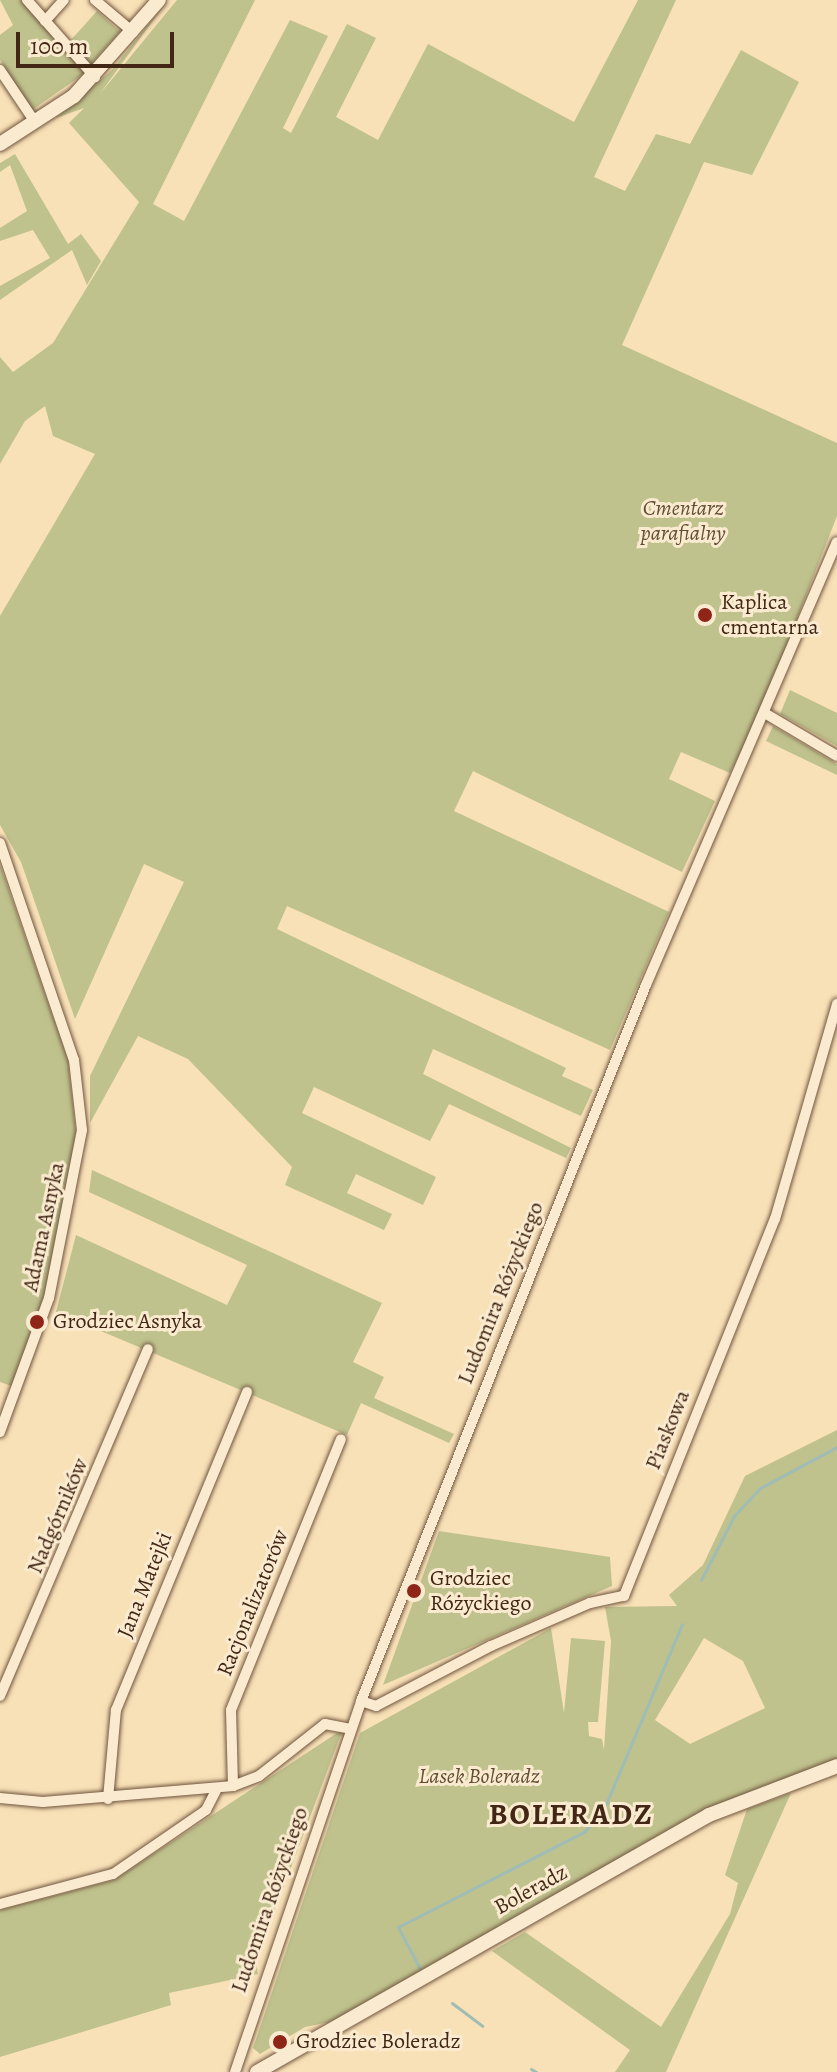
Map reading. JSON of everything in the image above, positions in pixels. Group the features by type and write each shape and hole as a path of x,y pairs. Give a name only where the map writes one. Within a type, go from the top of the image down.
{"street":[{"path":"27,0 95,77"},
{"path":"45,21 64,0"},
{"path":"95,0 133,32"},
{"path":"0,144 95,77 159,0"},
{"path":"0,70 35,122"},
{"name":"Ludomira Różyckiego","path":"235,2072 361,1701 646,985 768,715 837,542"},
{"path":"768,715 837,756"},
{"name":"Adama Asnyka","path":"0,843 74,1060 82,1130 75,1192 47,1307 0,1432"},
{"name":"Piaskowa","path":"361,1701 376,1706 491,1646 590,1603 624,1596 775,1219 837,1004"},
{"name":"Nadgórników","path":"0,1696 148,1349"},
{"name":"Jana Matejki","path":"108,1799 116,1710 247,1392"},
{"name":"Racjonalizatorów","path":"233,1786 231,1710 341,1439"},
{"path":"0,1798 108,1799 216,1790 259,1776 325,1724 351,1729"},
{"name":"Boleradz","path":"257,2072 709,1815 837,1766"},
{"path":"0,1904 113,1874 206,1810 216,1790"}],"green space":[{"path":"0,0 23,0 85,73 32,110 0,60 0,35 13,25"},
{"name":"Cmentarz parafialny","path":"168,0 99,95 177,0 255,0 153,204 184,221 290,20 328,36 283,128 291,133 347,24 376,38 336,117 378,140 428,44 574,122 638,0 676,0 594,177 625,191 656,134 690,144 741,50 799,82 752,175 704,162 622,345 837,443 837,516 761,711 730,773 681,752 669,779 715,801 682,872 473,771 454,811 669,912 610,1050 287,906 277,929 566,1068 562,1076 593,1090 581,1116 433,1049 423,1074 571,1148 566,1158 449,1104 430,1141 314,1087 302,1113 436,1177 423,1205 356,1174 347,1193 392,1214 384,1230 285,1185 292,1167 188,1059 138,1036 90,1123 90,1076 184,882 144,864 75,1019 21,862 0,825 0,616 95,454 53,436 45,406 25,421 0,464 0,357 13,372 53,343 139,202 69,123 84,108 56,118 112,70"},
{"path":"97,11 120,32 91,64 68,43"},
{"path":"15,154 68,244 81,234 101,261 87,285 72,250 0,300 0,286 50,258 33,230 0,241 0,228 27,211 10,165 0,172 0,163"},
{"path":"790,690 837,713 837,746 780,714"},
{"path":"773,726 837,764 837,775 766,741"},
{"path":"0,865 68,1060 76,1133 47,1289 14,1387 0,1382"},
{"path":"92,1170 382,1303 353,1362 384,1377 374,1398 454,1434 449,1443 361,1403 347,1435 56,1312 76,1235 227,1305 247,1265 89,1192"},
{"name":"Lasek Boleradz","path":"837,1430 837,1760 695,1815 330,2022 305,2027 260,2054 253,2048 360,1733 551,1628 564,1713 571,1638 605,1641 598,1722 588,1722 589,1736 602,1739 604,1750 611,1641 605,1607 677,1606 669,1595 703,1565 745,1476","holes":["704,1638 743,1661 765,1708 690,1744 655,1720"]},
{"path":"439,1531 610,1557 612,1586 383,1685"},
{"path":"343,1729 256,1961 258,1974 169,1993 171,2005 0,2057 0,1910 114,1880"},
{"path":"791,1793 666,2072 615,2072 630,2050 492,1951 525,1932 661,2027 730,1914 738,1883 725,1875 747,1809"}],"waterway":[{"path":"701,1580 734,1516 760,1488 837,1447"},
{"path":"606,1804 682,1624"},
{"path":"420,1969 398,1927 584,1832 598,1817"},
{"path":"452,2003 482,2026"},
{"path":"531,2069 536,2072"}],"place":[{"name":"Kaplica cmentarna","path":"705,615"},
{"name":"Grodziec Asnyka","path":"37,1322"},
{"name":"Grodziec Różyckiego","path":"414,1591"},
{"name":"Grodziec Boleradz","path":"280,2042"}],"district":[{"name":"BOLERADZ","path":"571,1814"}]}
